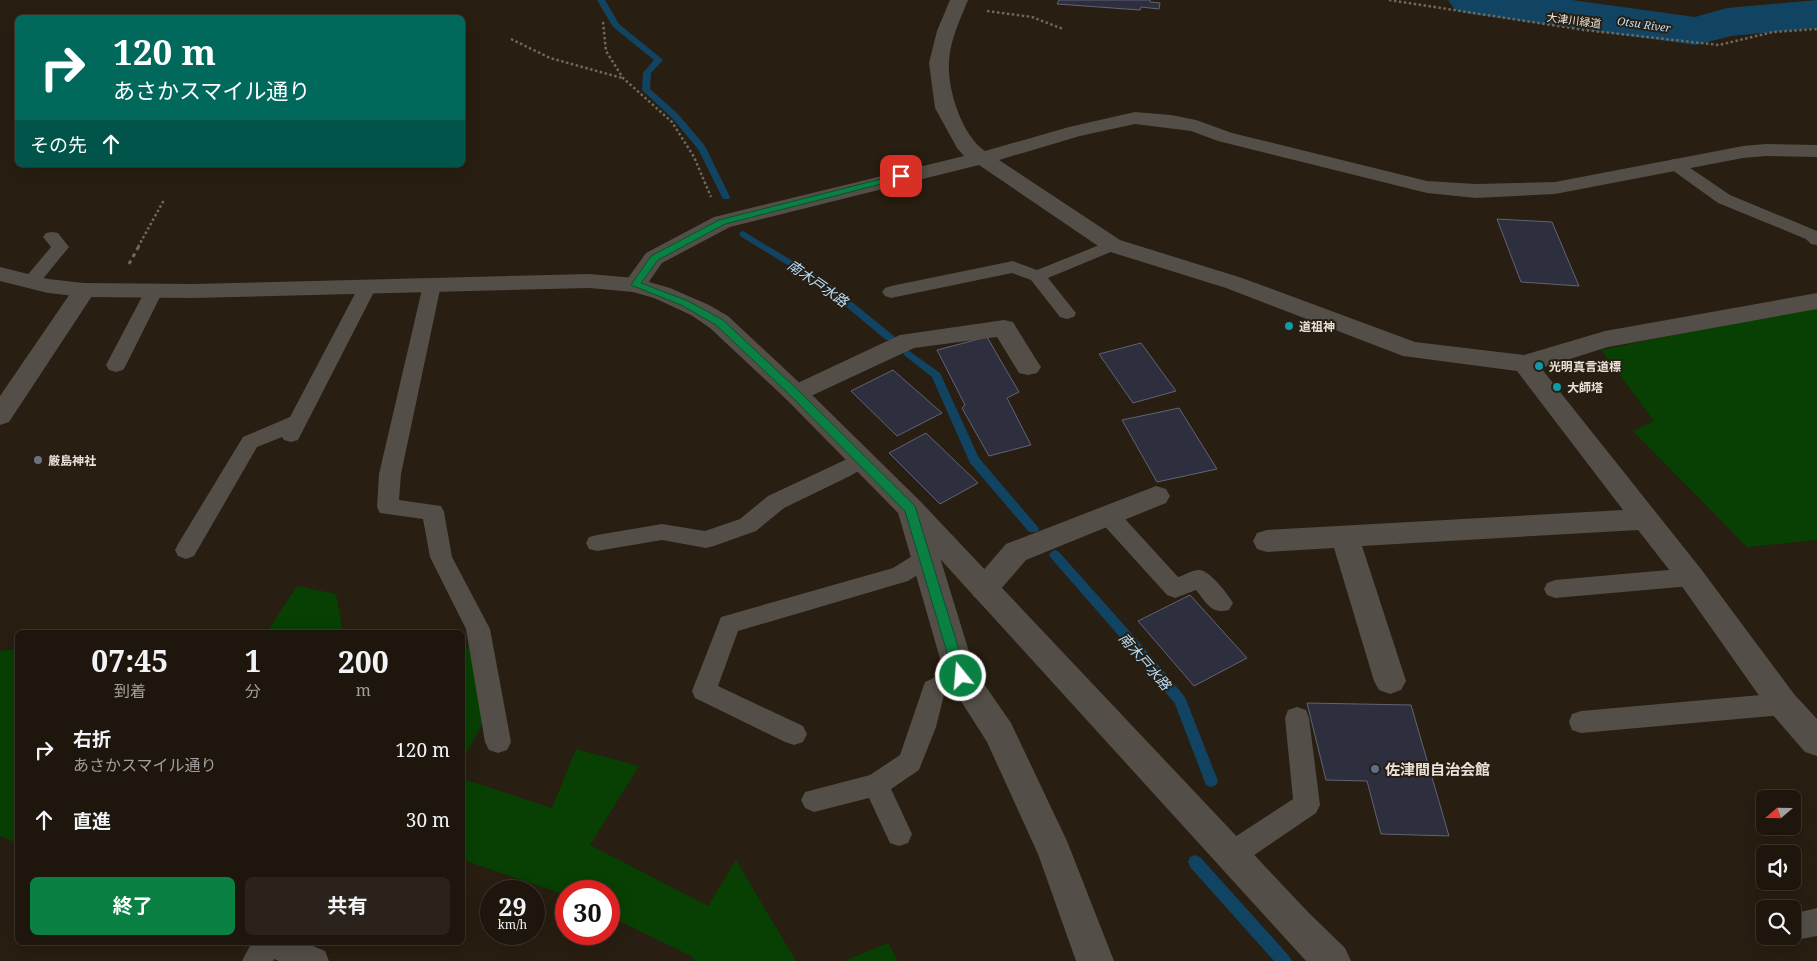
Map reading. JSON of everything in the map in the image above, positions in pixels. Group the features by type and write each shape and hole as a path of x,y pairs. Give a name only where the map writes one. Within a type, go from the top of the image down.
{"street":[{"path":"958,3 946,31 939,63 945,108 967,148 1112,246 1234,283 1412,350 1525,364 1605,339 1817,300"},
{"path":"636,285 654,258 722,222 983,158 1076,131 1135,118 1171,121 1196,126 1225,137 1418,185 1476,192 1555,188 1674,164 1766,150 1817,151"},
{"path":"0,274 31,282 84,290 154,291 366,288 588,281 636,285 685,303 719,322 796,394 862,460 1332,961"},
{"path":"0,416 84,290"},
{"path":"796,394 909,341 1004,328 1028,367"},
{"path":"1525,364 1691,577 1783,704 1817,742"},
{"path":"984,589 1016,552 1156,496"},
{"path":"910,509 961,676 999,733 1055,852 1095,961"},
{"path":"1267,541 1646,520"},
{"path":"1345,537 1390,681"}],"lane":[{"path":"1674,164 1724,199 1812,235 1817,240"},
{"path":"31,282 60,247 52,237"},
{"path":"1037,276 1112,246"},
{"path":"891,292 1013,268 1037,276 1067,313"},
{"path":"432,285 390,474 388,507 433,512 442,557 478,629 498,742"},
{"path":"186,550 250,442 294,430 366,288"},
{"path":"116,365 154,291"},
{"path":"597,543 662,532 706,540 748,525 776,502 862,460"},
{"path":"1108,515 1175,589 1199,578 1221,603"},
{"path":"794,734 704,690 729,624 900,575 925,559"},
{"path":"1555,589 1691,577"},
{"path":"814,800 876,785 910,762 924,727 934,689 961,676"},
{"path":"1581,722 1783,704"},
{"path":"1231,855 1307,805 1297,718"},
{"path":"876,785 899,834"},
{"path":"256,961 267,945"},
{"path":"273,945 315,961"}],"path":[{"name":"大津川緑道","path":"1388,0 1584,30 1719,45 1773,32 1817,29"},
{"path":"958,3 1032,17 1063,29"},
{"path":"603,22 606,51 623,78 672,122 694,157 722,222"},
{"path":"511,39 523,47 587,69 623,78"},
{"path":"114,290 164,200"}],"green space":[{"path":"1817,305 1817,540 1747,547 1633,431 1654,421 1601,350"},
{"path":"297,586 336,594 343,630 268,630"},
{"path":"470,647 484,721 465,755 465,648"},
{"path":"15,649 15,842 0,836 0,651"},
{"path":"576,749 639,766 590,845 708,906 736,860 796,961 694,961 693,957 620,921 620,880 555,880 555,891 545,888 545,880 522,880 465,861 465,780 552,808"},
{"path":"888,943 898,961 844,961"}],"building":[{"path":"1059,0 1150,0 1150,2 1160,3 1159,9 1141,7 1140,10 1057,4"},
{"path":"1497,219 1552,222 1579,286 1521,282"},
{"path":"987,337 1019,392 1007,398 1031,445 989,456 962,408 965,405 937,350"},
{"path":"1141,343 1176,391 1133,403 1099,354"},
{"path":"893,370 942,413 897,436 851,391"},
{"path":"1179,408 1217,469 1157,482 1122,420"},
{"path":"926,433 978,483 940,504 889,453"},
{"path":"1190,595 1247,658 1194,686 1138,621"},
{"path":"1307,703 1411,705 1449,836 1381,834 1367,781 1326,780"}],"waterway":[{"name":"南木戸水路","path":"601,0 616,25 659,60 647,73 646,90 675,116 702,148 726,197"},
{"name":"Otsu River","path":"1471,0 1696,31 1727,22 1817,14"},
{"name":"南木戸水路","path":"743,234 823,283 890,338"},
{"name":"南木戸水路","path":"908,353 936,375 974,460 1033,529"},
{"name":"南木戸水路","path":"1055,555 1136,647 1180,701 1211,781"},
{"name":"南木戸水路","path":"1195,862 1284,961"}],"place":[{"name":"道祖神","path":"1289,326"},
{"name":"光明真言道標","path":"1539,366"},
{"name":"大師塔","path":"1557,387"},
{"name":"厳島神社","path":"38,460"},
{"name":"佐津間自治会館","path":"1375,769"}],"route":[{"path":"901,176 722,222 654,258 636,285 685,303 719,322 796,394 910,509 961,676"}]}
